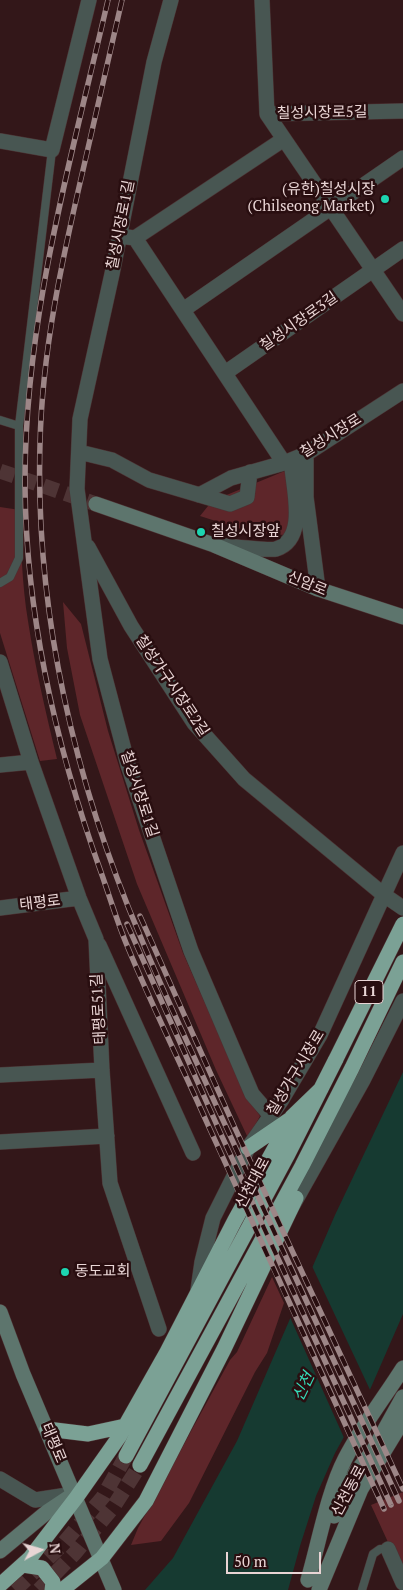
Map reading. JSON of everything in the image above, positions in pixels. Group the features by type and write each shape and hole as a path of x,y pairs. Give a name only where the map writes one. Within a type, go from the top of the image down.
{"highway":[{"name":"신천대로","path":"126,1456 287,1156 403,924"},
{"name":"11","path":"330,1112 403,962"},
{"path":"248,1148 292,1117 321,1089"},
{"path":"62,1590 102,1558 146,1501 224,1349 289,1212 330,1112"},
{"path":"140,1465 330,1112"},
{"path":"0,1585 30,1558 116,1442 167,1352 292,1117"},
{"path":"47,1429 88,1434 125,1426"},
{"path":"116,1442 119,1458 135,1472 162,1469"},
{"path":"22,1565 42,1568 53,1582 52,1590"}],"main road":[{"name":"신암로","path":"96,504 214,544 318,589 403,617"},
{"name":"태평로","path":"0,1312 114,1590"},
{"path":"310,1587 334,1488 344,1460 361,1430 403,1368"},
{"name":"신천동로","path":"310,1587 341,1500 356,1472 373,1451 403,1397"},
{"name":"신천동로","path":"310,1587 328,1568 361,1489 403,1420"},
{"path":"0,1551 47,1512 75,1496"},
{"path":"324,1590 328,1568"}],"street":[{"path":"0,141 52,150 89,0"},
{"name":"칠성시장로1길","path":"171,0 154,62 80,419 77,489 100,660 128,765 191,951 252,1094 271,1116"},
{"name":"칠성시장로5길","path":"262,0 267,114 403,314"},
{"name":"칠성시장로5길","path":"267,114 403,111"},
{"path":"119,236 135,238 284,139"},
{"path":"183,310 403,158"},
{"path":"135,238 284,463"},
{"name":"칠성시장로3길","path":"225,373 403,249"},
{"name":"칠성시장로","path":"199,495 230,478 284,463 306,454 403,391"},
{"path":"78,452 112,460 149,480 230,504 247,497 250,472"},
{"path":"306,454 306,496 318,589"},
{"name":"신암로","path":"214,544 275,550 286,543 294,533 297,521 292,468 306,454"},
{"name":"칠성가구시장로2길","path":"83,538 131,626 194,724 244,779 384,895 403,908"},
{"name":"태평로51길","path":"0,662 5,696 31,762 79,898 96,939 102,1070 110,1183 159,1329"},
{"path":"0,765 31,762"},
{"name":"칠성가구시장로","path":"197,1294 202,1262 213,1218 248,1148 271,1116 320,1035 403,853"},
{"name":"태평로","path":"0,908 79,898"},
{"path":"96,939 193,1153"},
{"path":"289,1212 363,1080 403,1001"},
{"path":"0,1075 102,1070"},
{"path":"0,1142 106,1136"},
{"path":"0,1479 36,1500 75,1496"},
{"path":"388,1549 403,1583"}],"lane":[{"path":"0,583 10,576 19,558 19,426 52,150"},
{"path":"0,420 19,426"},
{"path":"362,1590 373,1554 380,1549 388,1549"}],"shaded area":[{"path":"292,468 290,518 285,535 253,533 200,516 212,501"},
{"path":"0,507 20,510 21,552 28,621 37,673 57,759 40,761 0,633"},
{"path":"63,602 81,624 108,731 139,830 183,953 246,1096 260,1116 248,1138 216,1070 137,884 80,715 67,648"},
{"path":"272,1277 284,1303 267,1353 255,1372 189,1503 161,1541 131,1545 138,1528 230,1360 237,1352"},
{"path":"403,1492 403,1575 371,1505"}],"water":[{"name":"신천","path":"403,1072 403,1314 369,1392 335,1453 316,1496 288,1590 145,1590 173,1558 237,1441 335,1215"}],"pier":[{"path":"311,1264 371,1392 345,1440 289,1315"}],"tunnel":[{"path":"0,471 96,504"},
{"path":"15,1590 62,1545 103,1497 126,1456"},
{"path":"39,1590 75,1553 114,1506 140,1465"}],"railway":[{"path":"108,0 52,241 32,363 27,424 25,486 31,586 38,635 47,684 71,780 123,935 384,1509"},
{"path":"122,0 75,204 54,306 45,375 40,444 40,507 44,571 52,634 79,758 97,819 141,938 168,1001 399,1501"},
{"path":"140,916 234,1126 403,1489"},
{"path":"127,924 391,1505"}],"place":[{"name":"(유한)칠성시장 (Chilseong Market)","path":"385,199"},
{"name":"칠성시장앞","path":"201,532"},
{"name":"동도교회","path":"65,1272"}]}
